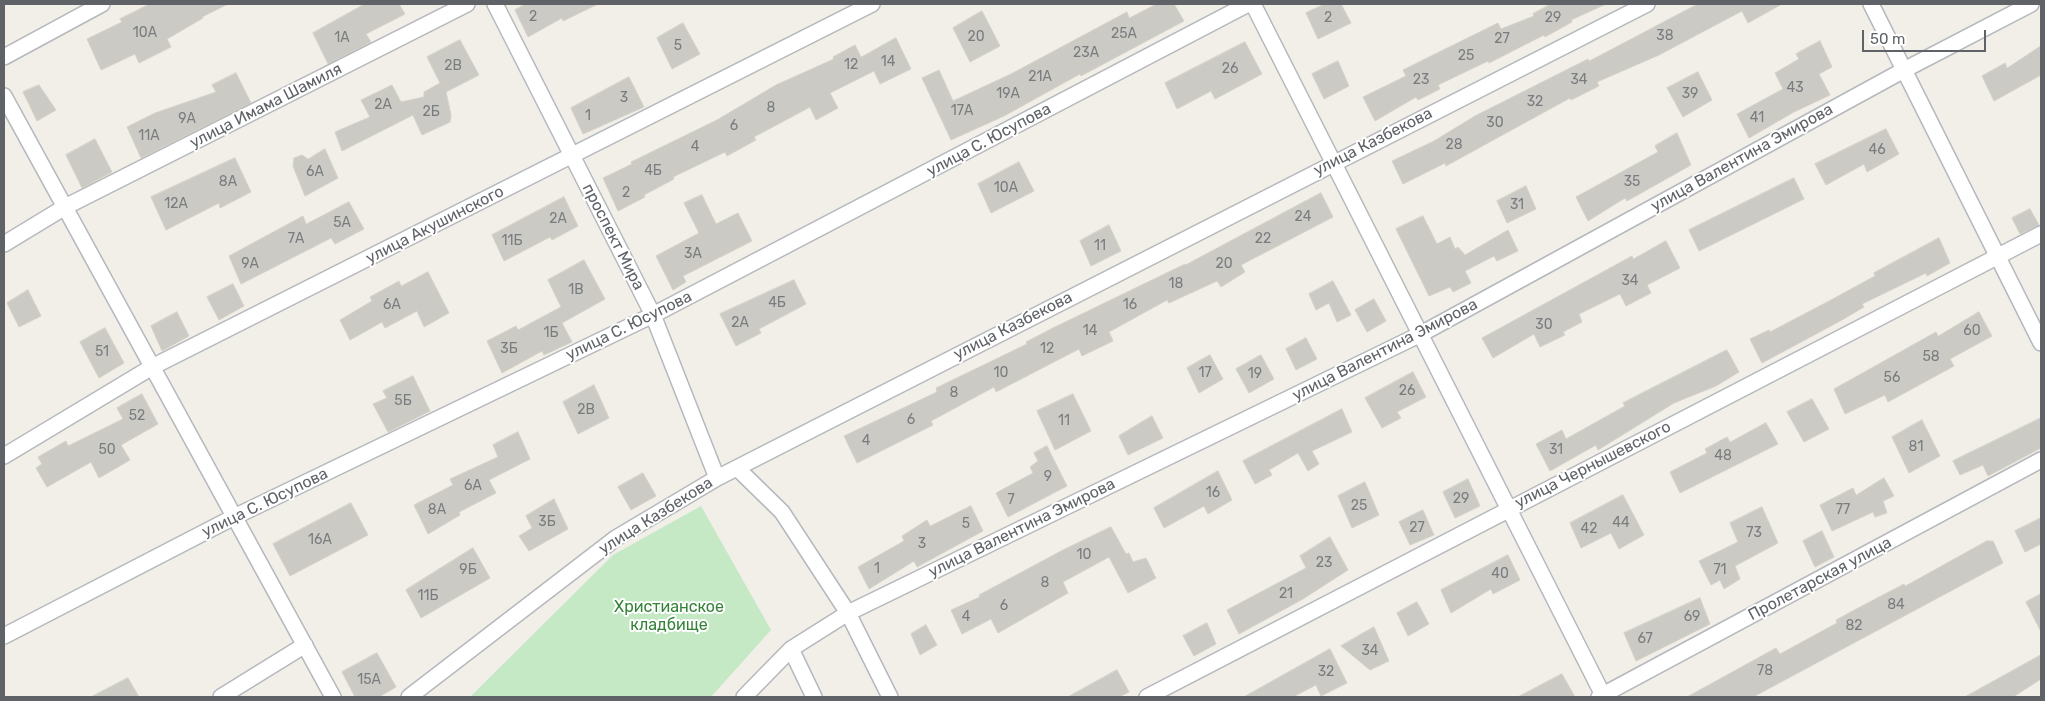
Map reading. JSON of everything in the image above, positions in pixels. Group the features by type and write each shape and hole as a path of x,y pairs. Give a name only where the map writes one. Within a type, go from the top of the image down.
{"street":[{"path":"4,58 102,4"},
{"name":"улица Имама Шамиля","path":"4,244 65,207 467,4"},
{"name":"проспект Мира","path":"494,4 653,315 717,478"},
{"name":"улица Акушинского","path":"4,456 152,367 572,157 872,4"},
{"name":"улица С. Юсупова","path":"4,636 234,517 653,315 1248,4"},
{"path":"1253,4 1509,508 1602,696"},
{"name":"улица Казбекова","path":"409,697 616,538 717,478 1333,162 1647,4"},
{"path":"1871,4 2041,342"},
{"name":"улица Валентина Эмирова","path":"744,697 791,648 848,613 1420,334 1904,70 2031,4"},
{"path":"4,96 333,697"},
{"name":"улица Чернышевского","path":"1147,697 2041,234"},
{"name":"Пролетарская улица","path":"1602,696 2041,460"},
{"path":"737,468 782,512 848,613 890,697"},
{"path":"221,697 305,645"},
{"path":"791,648 814,697"}],"green space":[{"name":"Христианское кладбище","path":"701,506 771,630 711,697 470,697 613,555"}],"building":[{"path":"150,4 228,4 202,17 167,39 171,47 139,63 135,54 101,70 87,39 122,22 120,19"},
{"path":"365,4 399,4 405,14 366,34 371,42 328,64 313,33"},
{"path":"526,4 598,4 563,21 562,18 528,37 515,10"},
{"path":"1157,4 1174,4 1184,21 1081,76 1080,74 1004,116 951,140 922,78 939,70 953,101 1011,74 1127,12 1129,18"},
{"path":"1325,4 1341,4 1351,23 1318,39 1306,13"},
{"path":"1551,4 1606,4 1571,20 1572,22 1545,37 1544,35 1489,63 1488,61 1438,85 1440,89 1418,100 1416,97 1375,121 1363,97 1406,76 1403,70 1498,23 1501,29 1534,16 1533,14"},
{"path":"1698,4 1782,4 1748,23 1742,11 1659,55 1597,82 1599,86 1571,100 1570,98 1446,166 1445,163 1403,184 1392,161 1434,141 1475,116 1588,59 1589,61"},
{"path":"982,11 1000,46 970,62 953,28"},
{"path":"683,23 700,54 672,69 657,38"},
{"path":"896,38 911,69 880,84 874,71 830,93 838,108 816,120 810,107 754,137 756,140 727,156 725,152 673,177 674,179 644,195 645,197 618,211 603,178 632,164 631,162 717,120 776,85 834,59 833,57 855,45 861,57"},
{"path":"460,40 479,75 446,92 451,115 450,122 422,135 413,115 342,151 335,132 370,117 361,100 392,85 401,102 424,97 424,92 440,83 427,57"},
{"path":"1820,41 1832,67 1819,74 1830,95 1794,112 1749,138 1737,114 1783,89 1775,73 1799,59 1796,54"},
{"path":"1245,42 1262,74 1215,99 1211,91 1177,109 1165,83"},
{"path":"2041,46 2041,75 1994,101 1982,76 2005,63 2007,68"},
{"path":"1338,61 1349,86 1324,99 1312,74"},
{"path":"1698,72 1712,100 1683,117 1667,88"},
{"path":"236,73 251,103 141,158 127,127 155,113 216,92 212,85"},
{"path":"629,77 644,107 583,134 571,108"},
{"path":"39,85 56,110 37,121 23,92"},
{"path":"1886,129 1899,154 1867,172 1864,164 1826,185 1815,164"},
{"path":"1677,133 1691,165 1627,201 1625,198 1588,221 1576,197 1658,152 1655,146"},
{"path":"95,139 112,172 82,188 66,155"},
{"path":"325,149 338,178 305,196 293,166 294,158 302,155 308,159"},
{"path":"235,158 251,192 220,208 219,203 166,230 151,197"},
{"path":"1019,162 1034,191 991,213 978,184"},
{"path":"1794,178 1804,199 1699,251 1689,230"},
{"path":"1526,186 1536,209 1507,223 1497,201"},
{"path":"1321,193 1333,217 1241,265 1245,272 1221,287 1217,281 1169,303 1167,300 1109,332 1113,341 1082,356 1079,349 996,392 994,387 931,421 933,425 857,463 844,436 937,392 936,388 1027,344 1026,342 1053,328 1185,265"},
{"path":"702,195 716,224 738,213 752,241 683,276 686,282 673,290 656,256 699,233 684,203"},
{"path":"564,197 578,226 552,240 550,237 504,261 492,235"},
{"path":"349,202 364,229 335,244 331,238 241,284 229,256 303,216 306,224"},
{"path":"2030,209 2039,225 2020,234 2012,218"},
{"path":"1423,216 1437,244 1450,237 1455,249 1458,247 1465,255 1508,230 1518,251 1497,261 1494,256 1465,271 1471,283 1453,292 1450,287 1429,296 1396,229"},
{"path":"1109,225 1121,251 1091,266 1080,241"},
{"path":"1939,238 1950,263 1927,276 1926,273 1862,304 1864,307 1842,320 1762,363 1750,339 1769,330 1770,332 1831,300 1875,276 1874,273"},
{"path":"1666,241 1680,268 1647,285 1651,293 1626,306 1620,294 1579,314 1582,322 1563,332 1565,335 1540,347 1534,334 1493,358 1482,338 1632,256 1633,259"},
{"path":"584,260 605,299 562,323 572,342 544,355 542,351 502,373 487,341 516,326 518,330 561,307 548,280"},
{"path":"428,272 449,313 424,327 417,311 385,328 382,322 350,340 340,320 372,301 370,297 399,281 401,286"},
{"path":"794,280 806,304 759,329 761,333 736,346 720,314"},
{"path":"1333,281 1351,315 1337,322 1329,303 1316,310 1309,294"},
{"path":"233,284 244,306 219,320 207,297"},
{"path":"28,290 41,316 19,327 7,303"},
{"path":"1374,299 1386,321 1367,332 1355,310"},
{"path":"177,312 189,336 162,351 151,326"},
{"path":"1979,312 1992,336 1950,359 1954,366 1888,402 1885,395 1845,414 1834,389 1936,332 1938,336"},
{"path":"105,328 124,363 99,378 80,342"},
{"path":"1306,338 1317,359 1296,370 1286,349"},
{"path":"1727,350 1739,372 1716,386 1674,403 1598,450 1596,445 1550,471 1536,444 1562,430 1566,439 1625,406 1623,403"},
{"path":"1210,355 1223,379 1199,393 1187,368"},
{"path":"1261,355 1274,379 1249,393 1236,369"},
{"path":"1413,372 1426,397 1397,412 1401,418 1382,428 1365,398"},
{"path":"413,376 430,411 388,432 373,404 387,398 383,391"},
{"path":"594,385 609,418 578,434 563,402"},
{"path":"142,394 158,424 121,445 130,460 99,478 91,462 47,487 36,468 42,464 38,457 66,441 68,446 123,419 117,408"},
{"path":"1073,394 1091,431 1055,450 1037,411"},
{"path":"1812,399 1829,429 1804,442 1787,412"},
{"path":"1342,409 1352,432 1312,451 1319,464 1308,471 1298,453 1269,470 1272,475 1255,484 1243,461"},
{"path":"1152,416 1163,438 1128,455 1119,436"},
{"path":"2041,418 2041,448 1988,476 1983,465 1960,475 1953,461"},
{"path":"1922,420 1940,456 1909,473 1892,437"},
{"path":"1766,423 1778,444 1680,493 1670,472 1707,453 1705,449 1727,437 1730,442"},
{"path":"518,432 530,459 489,480 496,493 459,512 460,515 428,534 414,505 453,485 450,479 498,457 493,445"},
{"path":"1047,446 1067,486 1008,517 996,493 1033,473 1030,467 1038,461 1034,453"},
{"path":"1218,471 1232,500 1208,514 1204,506 1164,528 1154,508"},
{"path":"643,473 656,496 631,510 618,487"},
{"path":"1884,478 1894,496 1883,501 1887,513 1875,517 1873,512 1832,531 1820,505 1853,488 1856,495"},
{"path":"1468,479 1480,506 1455,518 1443,492"},
{"path":"1365,482 1379,515 1352,528 1338,496"},
{"path":"1623,495 1644,535 1619,549 1611,533 1581,548 1570,523"},
{"path":"554,499 568,529 529,551 519,536 532,528 526,516"},
{"path":"351,503 368,535 290,576 273,544"},
{"path":"971,506 983,531 917,567 914,561 869,589 858,567 904,541 902,536 927,520 930,526"},
{"path":"1762,507 1778,543 1735,566 1740,579 1724,589 1720,580 1711,585 1699,561 1738,542 1730,523"},
{"path":"1423,510 1434,535 1410,545 1399,522"},
{"path":"2041,518 2041,544 2025,552 2015,531"},
{"path":"1111,527 1126,554 1129,553 1133,562 1146,558 1156,578 1128,593 1109,557 1063,582 1068,593 998,633 991,619 962,634 951,610 980,597 979,595 1063,550"},
{"path":"1822,531 1834,557 1815,567 1803,541"},
{"path":"1330,537 1348,570 1303,599 1239,634 1227,610 1306,568 1300,556"},
{"path":"1987,541 1993,541 2003,563 1753,697 1687,697 1776,648 1780,654 1837,623 1836,620 1904,584 1905,586"},
{"path":"473,548 490,578 421,618 406,590"},
{"path":"1508,555 1520,580 1493,594 1491,589 1451,613 1441,590"},
{"path":"2041,594 2041,632 2026,602"},
{"path":"1700,598 1710,624 1636,661 1624,633"},
{"path":"1417,602 1429,624 1408,636 1397,613"},
{"path":"1207,623 1216,644 1194,656 1183,636"},
{"path":"926,625 937,645 920,655 911,634"},
{"path":"1374,627 1389,661 1370,670 1341,646"},
{"path":"1330,649 1347,683 1321,696 1316,685 1293,697 1244,697"},
{"path":"377,653 396,687 379,697 355,697 342,672"},
{"path":"2041,655 2041,679 2013,697 1965,697"},
{"path":"1117,670 1129,692 1119,697 1068,697"},
{"path":"1562,674 1575,697 1518,697"},
{"path":"128,678 139,697 91,697"}]}
